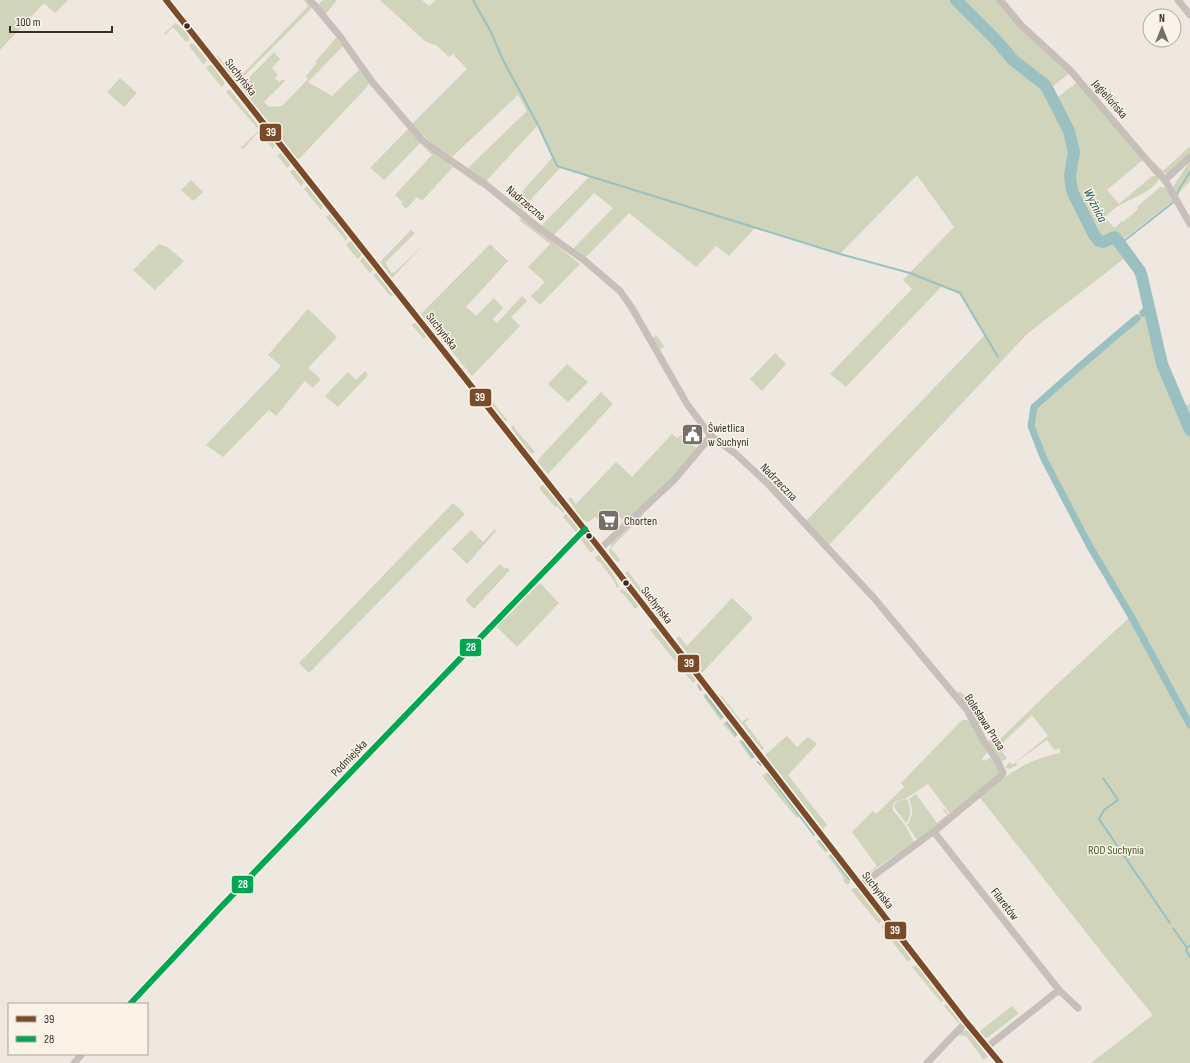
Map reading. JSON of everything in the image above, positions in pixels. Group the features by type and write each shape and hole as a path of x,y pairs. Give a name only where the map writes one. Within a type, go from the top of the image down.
{"street":[{"name":"Suchyńska","path":"166,0 585,529 966,1022 1000,1063"},
{"name":"Nadrzeczna","path":"310,0 339,35 373,83 423,141 485,184 539,228 585,261 620,291 632,308 687,404 711,436 746,463 826,548"},
{"name":"Jagiellońska","path":"1000,0 1022,26 1070,70 1165,180 1190,224"},
{"path":"1178,0 1190,15"},
{"path":"1165,180 1190,156"},
{"path":"600,549 674,480 711,436"},
{"name":"Podmiejska","path":"131,1003 220,908 585,529"},
{"name":"Bolesława Prusa","path":"826,548 874,598 967,710 1003,773 995,782 934,832 861,885"},
{"name":"Filaretów","path":"934,832 1059,990 1078,1008"},
{"path":"987,1047 1059,990"},
{"path":"927,1063 966,1022"},
{"path":"74,1063 81,1055"}],"green space":[{"path":"0,0 68,0 55,13 44,3 0,50"},
{"path":"304,0 306,0 312,8 245,75 238,81 235,81 216,57 217,55 237,80 308,6"},
{"path":"323,0 337,0 325,15 315,3 317,2 319,4"},
{"path":"380,0 422,0 429,6 436,0 997,0 1070,73 1049,89 1055,99 1079,81 1144,159 1107,190 1119,204 1152,176 1159,177 1154,186 1118,206 1105,217 1114,228 1138,209 1137,207 1160,187 1166,188 1174,200 1121,241 1130,254 1027,334 829,545 806,521 985,335 960,293 942,286 846,387 830,374 912,289 903,280 954,227 917,175 840,254 755,228 729,256 716,246 696,267 629,213 585,258 572,250 613,208 594,193 553,236 540,227 589,177 557,166 538,125 486,181 468,168 527,111 518,95 452,157 435,147 412,124 467,69 453,54 449,57 436,45 426,42"},
{"path":"175,23 184,30 188,35 189,40 186,42 173,27 164,36"},
{"path":"336,38 343,46 308,82 332,96 359,70 369,83 300,158 297,159 241,88 241,86 274,52 280,59 272,68 278,75 275,78 279,82 283,79 285,81 264,102 269,107 282,106 308,79 306,76 317,63 315,62"},
{"path":"191,43 194,44 207,60 204,65 189,46"},
{"path":"209,65 212,65 225,83 222,87 206,68"},
{"path":"120,78 137,93 124,107 107,92"},
{"path":"229,89 261,129 243,149 241,148 259,130 226,92"},
{"path":"391,110 421,142 384,180 370,168 408,129"},
{"path":"266,133 275,145 273,149 262,136"},
{"path":"422,145 453,167 422,201 417,197 406,209 401,204 403,203 395,195 432,155"},
{"path":"1190,146 1190,154 1168,174 1162,173 1153,163 1153,161 1163,171"},
{"path":"281,153 290,163 287,168 277,155"},
{"path":"552,158 556,167 560,168 522,209 513,202"},
{"path":"1190,161 1190,181 1177,195 1173,187"},
{"path":"295,170 305,182 301,186 290,172"},
{"path":"459,171 481,185 480,186"},
{"path":"191,180 203,192 193,201 181,190"},
{"path":"307,186 323,206 321,210 304,189"},
{"path":"330,214 348,238 344,242 345,239 326,217"},
{"path":"522,218 580,264 540,305 531,296 545,282 528,267 550,244 519,220"},
{"path":"411,230 415,233 385,263 391,272 394,273 425,243 392,278 380,262"},
{"path":"350,241 362,254 358,259 346,245"},
{"path":"159,244 167,247 184,261 155,290 133,270"},
{"path":"490,244 508,261 466,307 476,316 494,298 503,308 493,319 497,323 522,296 527,301 511,317 520,326 472,376 421,314"},
{"path":"363,257 374,269 370,273 360,261"},
{"path":"377,272 393,294 391,297 373,275"},
{"name":"ROD Suchynia","path":"1147,308 1160,367 1190,436 1190,722 1156,662 1155,663 1190,727 1190,1063 1091,1063 1153,1015 979,798 998,782 1025,765 1047,756 1060,753 1060,748 1054,750 1047,740 1016,762 1017,765 1010,769 1006,768 1010,762 1012,765 1048,736 1032,715 998,747 1007,758 1001,762 988,743 993,737 997,742 1131,616 1089,545 1044,459 1031,426 1034,407"},
{"path":"308,309 337,337 308,368 321,379 313,388 305,381 276,416 269,410 223,457 206,445 281,366 268,355"},
{"path":"416,322 427,336 424,339 412,325"},
{"path":"656,335 665,347 659,350 652,339"},
{"path":"775,353 786,364 762,391 750,379"},
{"path":"567,364 588,382 568,402 548,384"},
{"path":"365,371 368,375 338,407 325,396 348,372 356,380"},
{"path":"601,392 613,404 548,474 537,461"},
{"path":"487,395 507,420 506,422 486,397"},
{"path":"1190,403 1190,424 1183,408"},
{"path":"514,425 515,429 535,452 531,454 511,428"},
{"path":"672,434 677,438 681,435 698,449 672,479 623,524 621,523 623,521 617,514 614,516 610,512 599,521 595,517 588,522 582,519 568,499 571,497 576,504 616,462 632,477"},
{"path":"543,485 547,487 565,511 563,513 557,506 555,507 539,488"},
{"path":"453,503 465,514 309,673 299,663"},
{"path":"567,513 578,527 577,533 563,517"},
{"path":"640,514 643,515 611,548 620,560 617,562 609,552 612,542"},
{"path":"495,529 496,531 467,564 452,549 471,530 483,542"},
{"path":"582,537 586,538 594,549 591,553 580,539"},
{"path":"599,554 611,570 619,587 617,588 614,581 600,562 598,562 595,558"},
{"path":"500,564 504,569 506,567 510,570 474,609 465,600"},
{"path":"628,571 644,593 642,595 625,573"},
{"path":"539,582 559,603 517,647 496,626"},
{"path":"623,589 639,606 635,609 620,591"},
{"path":"648,594 658,606 655,611 644,598"},
{"path":"732,598 753,618 702,673 676,638 679,636 687,646"},
{"path":"662,607 671,619 665,624 656,613"},
{"path":"653,628 659,631 696,678 693,683 650,630"},
{"path":"960,691 973,703 971,705 966,705 957,694"},
{"path":"705,693 724,716 721,721 703,696"},
{"path":"721,695 742,722 748,718 749,719 745,723 764,748 762,750 721,697"},
{"path":"976,706 985,722 978,724 971,711"},
{"path":"962,720 967,720 970,722 988,751 982,759 984,761 992,757 999,769 999,774 951,815 928,784 908,797 895,802 893,810 905,825 914,842 860,878 877,866 852,832 873,811 876,814 904,787 901,783"},
{"path":"726,721 729,721 738,733 735,738 723,724"},
{"path":"787,736 797,747 808,737 817,744 788,775 827,825 823,829 765,755"},
{"path":"741,740 756,757 751,759 739,742"},
{"path":"769,772 800,813 797,818 762,776"},
{"path":"916,794 937,823 947,815 943,809 944,808 949,815 917,840 907,825 911,819 912,812 909,799"},
{"path":"907,799 910,811 906,823 894,807 897,802"},
{"path":"821,840 828,849 826,853 816,842"},
{"path":"832,854 850,879 850,883 847,885 843,880 844,878 828,856"},
{"path":"857,888 882,920 879,924 851,890"},
{"path":"884,924 911,957 908,962 881,927"},
{"path":"917,965 945,1000 941,1002 912,967"},
{"path":"947,1004 959,1019 959,1024 944,1006"},
{"path":"1012,1006 1018,1014 985,1038 980,1031"},
{"path":"962,1030 969,1031 987,1058 983,1060 966,1036 958,1035"}],"waterway":[{"path":"473,0 491,32 502,58 538,125 557,166 840,254 910,273 960,293 998,357"},
{"name":"Wyżnica","path":"956,0 996,40 1013,60 1045,85 1048,90 1069,131 1074,152 1070,175 1073,193 1094,235 1099,241 1103,242 1115,237 1140,271 1162,364 1190,430"},
{"path":"1177,195 1179,189 1190,172"},
{"path":"1120,244 1175,201"},
{"name":"Wyżnica","path":"1143,313 1149,307"},
{"path":"1137,318 1034,407 1031,426 1044,459 1089,545 1131,616 1190,725"},
{"path":"698,685 701,690"},
{"path":"706,696 722,717"},
{"path":"727,723 736,735"},
{"path":"742,741 753,757"},
{"path":"758,762 761,765"},
{"path":"768,774 814,835"},
{"path":"1103,778 1118,800 1104,810 1099,819 1170,923"},
{"path":"820,841 827,850"},
{"path":"831,855 849,879"},
{"path":"1173,928 1187,948"},
{"path":"1190,945 1186,950 1190,957"}],"transit line":[{"name":"39","path":"166,0 600,549 966,1022 1000,1063"},
{"name":"28","path":"131,1003 220,908 585,529"}],"place":[{"name":"Świetlica w Suchyni","path":"693,435"},
{"name":"Chorten","path":"609,521"}]}
